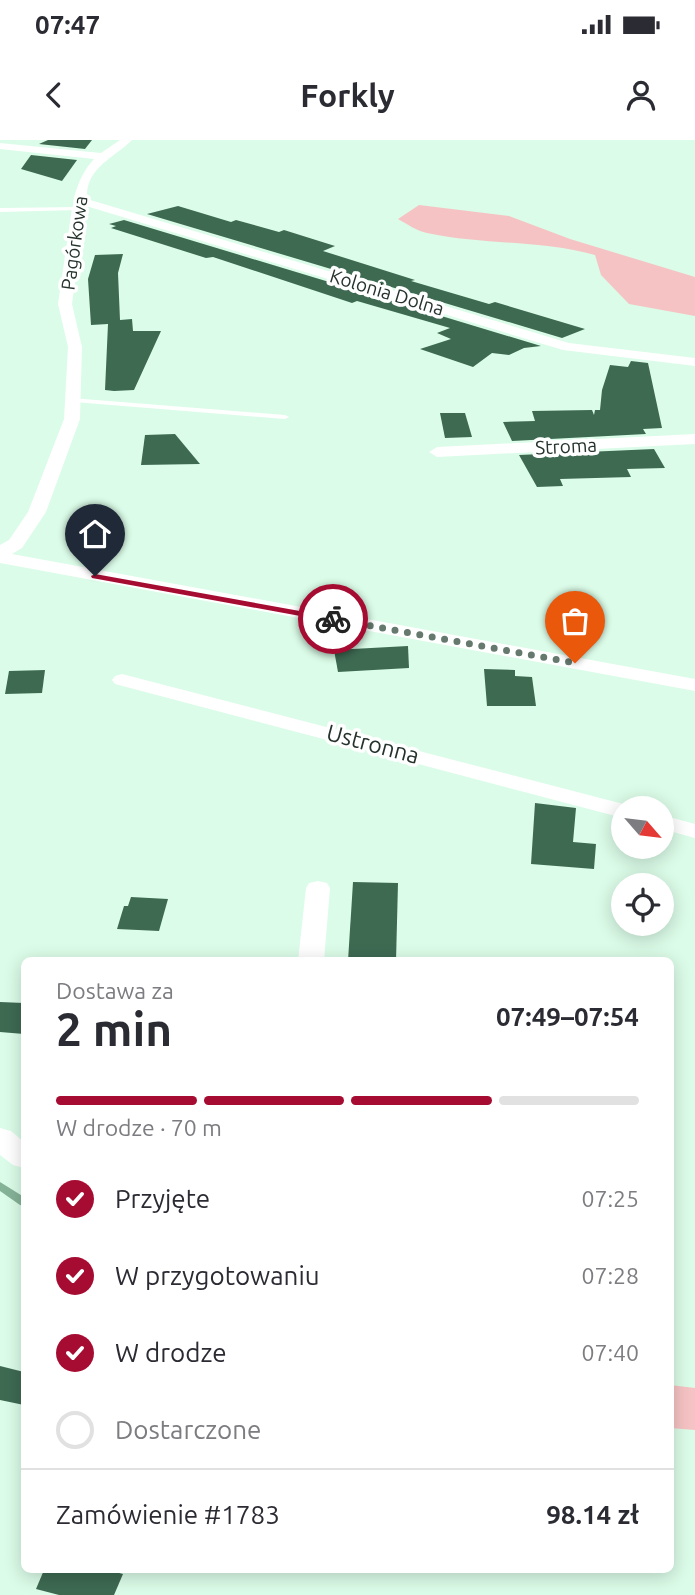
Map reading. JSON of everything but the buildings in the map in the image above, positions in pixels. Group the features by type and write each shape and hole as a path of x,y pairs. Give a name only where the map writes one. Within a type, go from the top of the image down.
{"street":[{"name":"Pagórkowa","path":"0,555 16,544 37,512 72,419 75,347 65,303 84,177 127,140"},
{"path":"0,146 105,157"},
{"name":"Kolonia Dolna","path":"81,204 568,347 695,362"},
{"name":"Stroma","path":"437,452 695,439"},
{"path":"0,555 695,685"},
{"name":"Ustronna","path":"121,680 611,808"},
{"path":"674,825 695,831"},
{"path":"311,957 318,888"},
{"path":"0,1139 21,1155"}],"lane":[{"path":"0,210 81,204"},
{"path":"74,400 285,416"}],"shaded area":[{"path":"419,205 509,216 570,239 695,277 695,316 629,304 601,275 595,255 553,247 448,237 427,233 398,219"},
{"path":"674,1385 695,1388 695,1430 674,1428"}],"waterway":[{"path":"0,1186 21,1200"}],"way so far":[{"path":"333,619 575,663"}],"route":[{"path":"95,576 333,619"}]}
